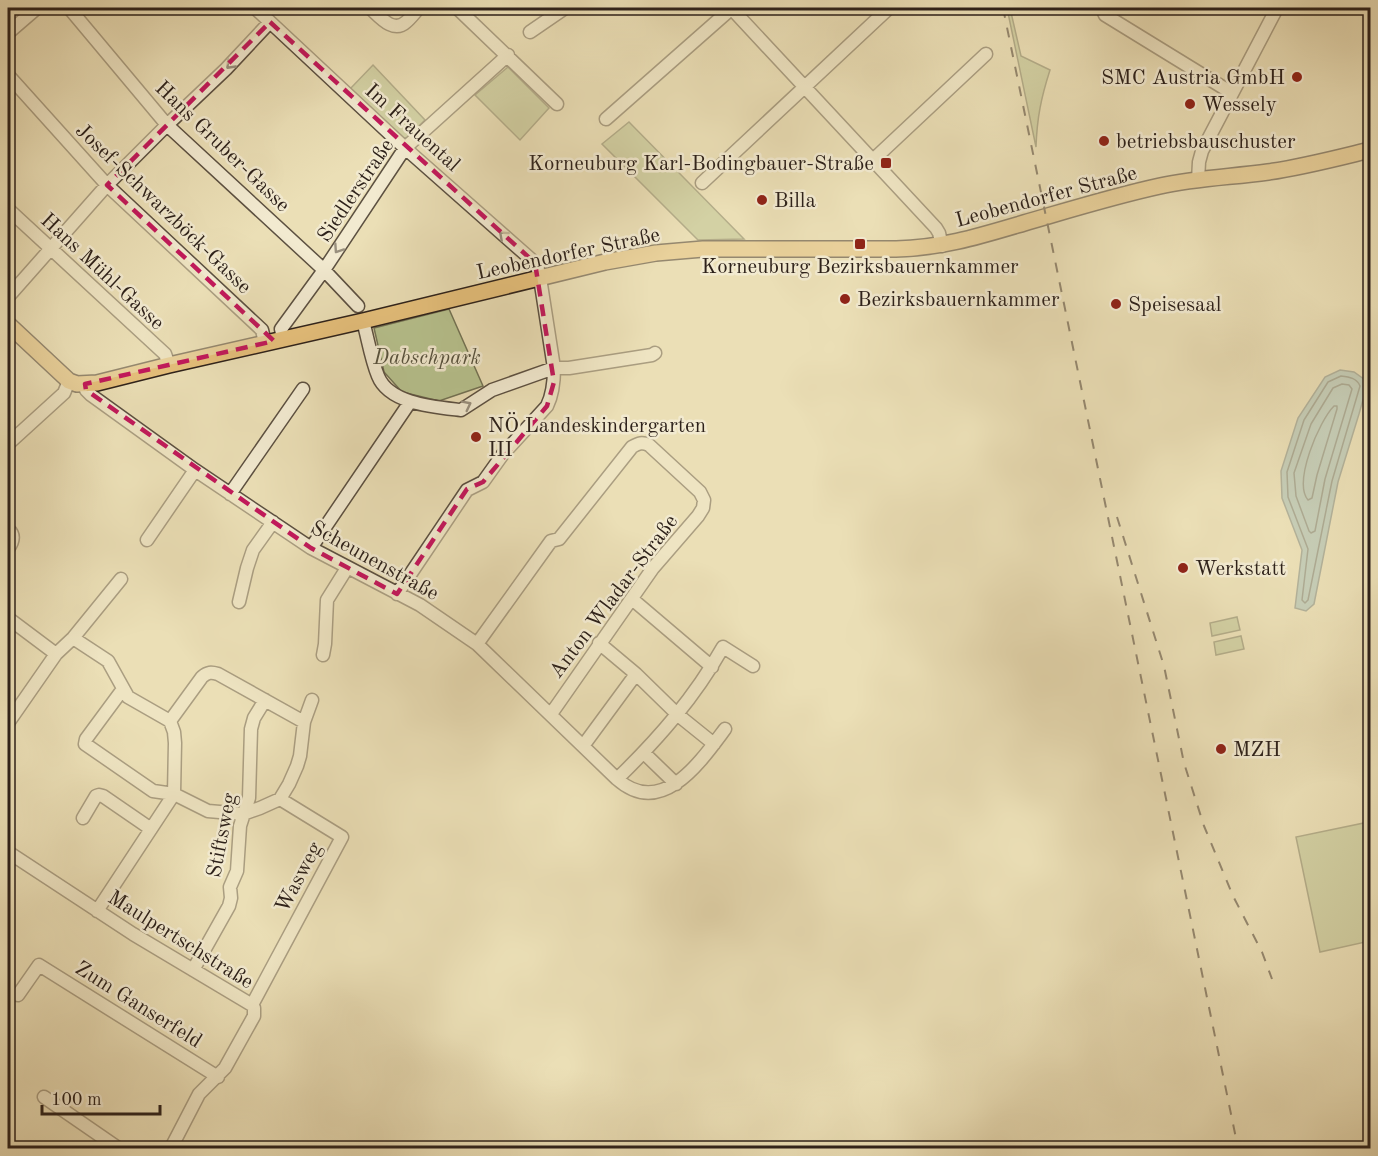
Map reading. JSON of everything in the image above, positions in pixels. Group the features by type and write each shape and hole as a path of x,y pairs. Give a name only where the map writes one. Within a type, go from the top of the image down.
{"main road":[{"name":"Leobendorfer Straße","path":"69,381 77,384 97,383 631,257 684,250 732,248 896,249 942,246 1094,202 1161,186 1288,169 1371,150"},
{"path":"8,324 69,381"}],"street":[{"path":"8,33 37,8"},
{"name":"Hans Gruber-Gasse","path":"69,8 167,124 324,270 358,306"},
{"name":"Im Frauental","path":"255,8 405,148 532,261 537,266 540,278"},
{"path":"370,8 384,21 399,26 406,23 419,8"},
{"path":"457,8 557,104"},
{"path":"530,32 565,8"},
{"path":"606,119 732,8 936,228 942,246"},
{"path":"702,183 889,8"},
{"path":"1198,180 1202,151 1276,8"},
{"path":"1102,9 1105,15 1232,93"},
{"path":"8,297 107,185 226,69 270,22"},
{"path":"873,160 986,54"},
{"name":"Siedlerstraße","path":"283,338 281,329 324,270 405,148 508,55"},
{"name":"Josef-Schwarzböck-Gasse","path":"8,75 107,185 262,330 265,343"},
{"name":"Hans Mühl-Gasse","path":"8,209 165,354 169,365"},
{"path":"397,594 467,490 483,482 503,454 547,406 554,382 554,368 540,278"},
{"path":"363,321 378,377 389,390 410,402 461,410 492,390 554,368 569,368 655,353"},
{"path":"8,444 64,393 69,381"},
{"name":"Scheunenstraße","path":"85,384 86,390 91,395 195,470 311,548 420,605 477,644 617,779 631,789 651,793 676,784"},
{"path":"230,494 303,388"},
{"path":"311,548 410,402"},
{"name":"Anton Wladar-Straße","path":"477,644 551,541 559,539 632,447 639,443 649,445 700,492 704,500 703,508 698,516 660,560 550,714"},
{"path":"147,540 195,470"},
{"path":"239,602 254,550 273,522"},
{"path":"8,529 13,539 8,549"},
{"path":"323,655 326,644 327,600 347,568"},
{"path":"8,723 56,654 73,638 121,579"},
{"path":"632,599 712,667"},
{"path":"8,618 56,654"},
{"path":"73,638 108,661 128,697 170,721 175,743 174,794 97,911"},
{"path":"599,643 636,674 678,715 714,744"},
{"path":"617,779 678,715 712,667 723,647 753,666"},
{"path":"170,721 202,677 211,672 304,722"},
{"path":"583,746 636,674"},
{"path":"124,690 86,739 85,744 153,791 174,794 215,813 243,814 280,798 289,784 300,756 304,722 312,700"},
{"name":"Stiftsweg","path":"193,970 231,901 230,887 237,871 240,826 249,798 251,729 254,718 265,700"},
{"path":"644,753 676,784 692,770 725,729"},
{"path":"83,818 96,796 99,795 151,829"},
{"name":"Wasweg","path":"252,1005 342,837 280,798"},
{"name":"Maulpertschstraße","path":"8,852 97,911 252,1005 255,1011 254,1016 225,1068 199,1094 171,1149"},
{"name":"Zum Ganserfeld","path":"18,995 39,965 218,1077"},
{"path":"44,1097 118,1149"}],"highlighted area":[{"path":"270,22 535,263 554,382 547,406 483,482 467,489 397,594 311,548 86,390 85,384 274,341 107,185"}],"green space":[{"path":"1007,8 1010,8 1021,56 1050,70 1040,108 1036,147"},
{"path":"373,65 425,120 407,138 401,138 350,89"},
{"path":"508,67 549,108 520,140 475,95"},
{"path":"629,122 744,239 698,240 602,144"},
{"name":"Dabschpark","path":"449,309 483,386 439,401 402,392 384,372 374,328"},
{"path":"1237,617 1240,630 1212,636 1210,623"},
{"path":"1241,636 1244,649 1216,655 1214,642"},
{"path":"1364,823 1370,854 1370,941 1320,952 1296,837"}],"water":[{"path":"1340,370 1354,372 1368,382 1338,482 1314,604 1306,611 1295,608 1302,550 1282,498 1281,471 1298,418 1325,377"}],"railway":[{"path":"1003,8 1238,1148"},
{"path":"1117,517 1164,666 1184,763 1204,826 1233,896 1262,952 1272,979"}],"place":[{"name":"SMC Austria GmbH","path":"1297,77"},
{"name":"Wessely","path":"1190,104"},
{"name":"betriebsbauschuster","path":"1104,141"},
{"name":"Korneuburg Karl-Bodingbauer-Straße","path":"886,163"},
{"name":"Billa","path":"762,200"},
{"name":"Korneuburg Bezirksbauernkammer","path":"860,244"},
{"name":"Bezirksbauernkammer","path":"845,299"},
{"name":"Speisesaal","path":"1116,304"},
{"name":"NÖ Landeskindergarten III","path":"476,437"},
{"name":"Werkstatt","path":"1183,568"},
{"name":"MZH","path":"1221,749"}]}
